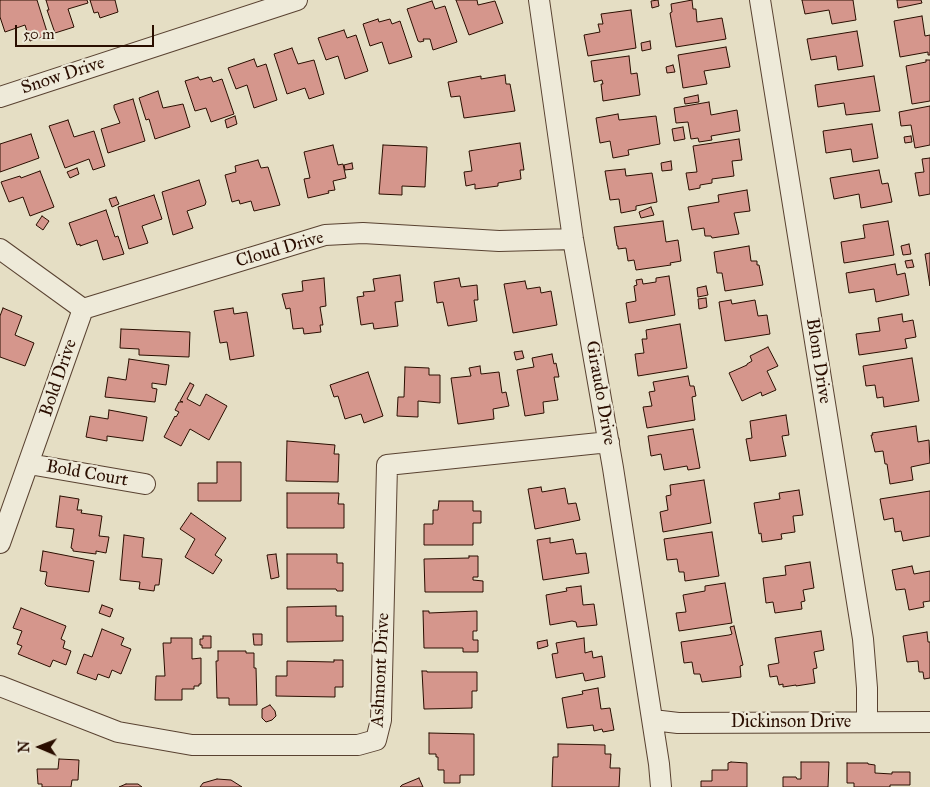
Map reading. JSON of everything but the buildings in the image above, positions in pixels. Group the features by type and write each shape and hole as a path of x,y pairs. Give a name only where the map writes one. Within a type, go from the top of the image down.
{"street":[{"name":"Snow Drive","path":"0,97 297,0"},
{"name":"Giraudo Drive","path":"539,0 573,238 609,442 660,764 661,787"},
{"name":"Blom Drive","path":"760,0 863,639 867,688 867,722"},
{"name":"Cloud Drive","path":"83,309 325,235 363,233 499,241 573,238"},
{"path":"0,249 83,309"},
{"name":"Bold Drive","path":"0,543 83,309"},
{"name":"Ashmont Drive","path":"0,686 118,732 192,745 358,745 376,740 381,720 387,465 609,442"},
{"name":"Bold Court","path":"28,464 145,484"},
{"name":"Dickinson Drive","path":"652,720 678,723 930,722"}]}
